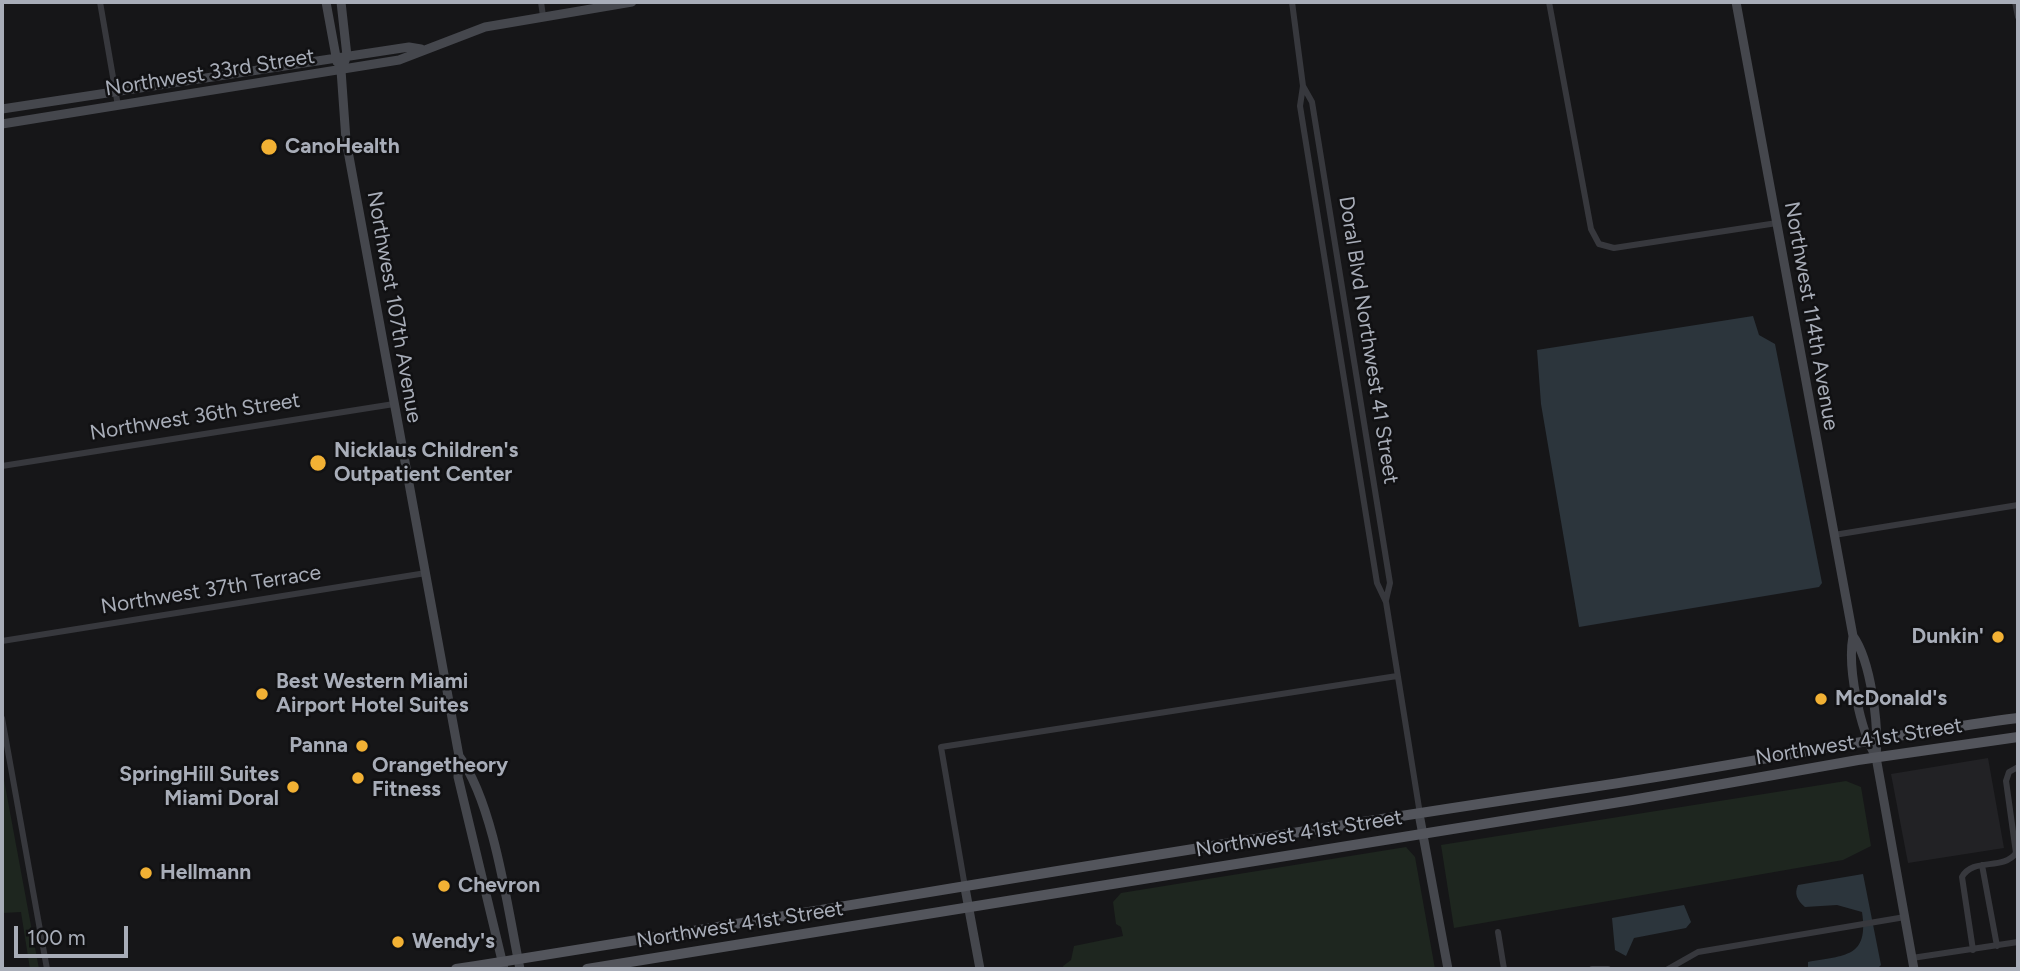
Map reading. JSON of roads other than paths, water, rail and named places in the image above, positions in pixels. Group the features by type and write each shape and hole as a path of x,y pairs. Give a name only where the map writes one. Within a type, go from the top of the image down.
{"main road":[{"name":"Northwest 41st Street","path":"456,969 519,964 965,888 1740,764 1872,739 2018,718"},
{"name":"Northwest 41st Street","path":"587,969 1423,834 1875,757 2018,737"},
{"path":"1721,784 1740,764"}],"street":[{"path":"100,2 118,106"},
{"name":"Northwest 107th Avenue","path":"326,2 335,57 341,70 346,140 459,756 458,777 503,966"},
{"path":"341,2 347,57"},
{"path":"541,2 544,16"},
{"name":"Northwest 33rd Street","path":"2,124 404,59 421,49 485,27 632,2"},
{"name":"Doral Blvd Northwest 41 Street","path":"1292,2 1303,86 1300,106 1311,176 1377,583 1386,602 1420,816"},
{"path":"1549,2 1591,229 1602,246 1614,248 1777,223"},
{"name":"Northwest 114th Avenue","path":"1736,2 1853,636 1850,653 1872,739 1914,969"},
{"path":"2015,2 2018,17"},
{"name":"Northwest 33rd Street","path":"2,109 335,57 409,47 421,49"},
{"name":"Northwest 107th Avenue","path":"341,70 347,57"},
{"name":"Doral Blvd Northwest 41 Street","path":"1303,86 1312,102 1390,583 1386,602"},
{"name":"Northwest 36th Street","path":"2,466 394,404"},
{"path":"1834,535 2018,505"},
{"name":"Northwest 37th Terrace","path":"2,641 426,573"},
{"path":"980,969 941,747 1397,676"},
{"path":"2,718 47,969"},
{"name":"Northwest 107th Avenue","path":"459,756 471,772 490,835 519,964"},
{"path":"1973,950 1961,881 1966,870 2008,860 2017,851 2006,781 2010,772 2018,767"},
{"path":"1420,816 1448,969"},
{"path":"1982,865 1997,946"},
{"path":"1668,969 1698,952 1905,917"},
{"path":"1498,932 1504,969"},
{"path":"1912,958 2018,942"},
{"path":"1591,969 1608,969"}],"place":[{"name":"CanoHealth","path":"269,147"},
{"name":"Nicklaus Children's Outpatient Center","path":"318,463"},
{"name":"Dunkin'","path":"1998,637"},
{"name":"Best Western Miami Airport Hotel Suites","path":"262,694"},
{"name":"McDonald's","path":"1821,699"},
{"name":"Panna","path":"362,746"},
{"name":"Orangetheory Fitness","path":"358,778"},
{"name":"SpringHill Suites Miami Doral","path":"293,787"},
{"name":"Hellmann","path":"146,873"},
{"name":"Chevron","path":"444,886"},
{"name":"Wendy's","path":"398,942"}]}
